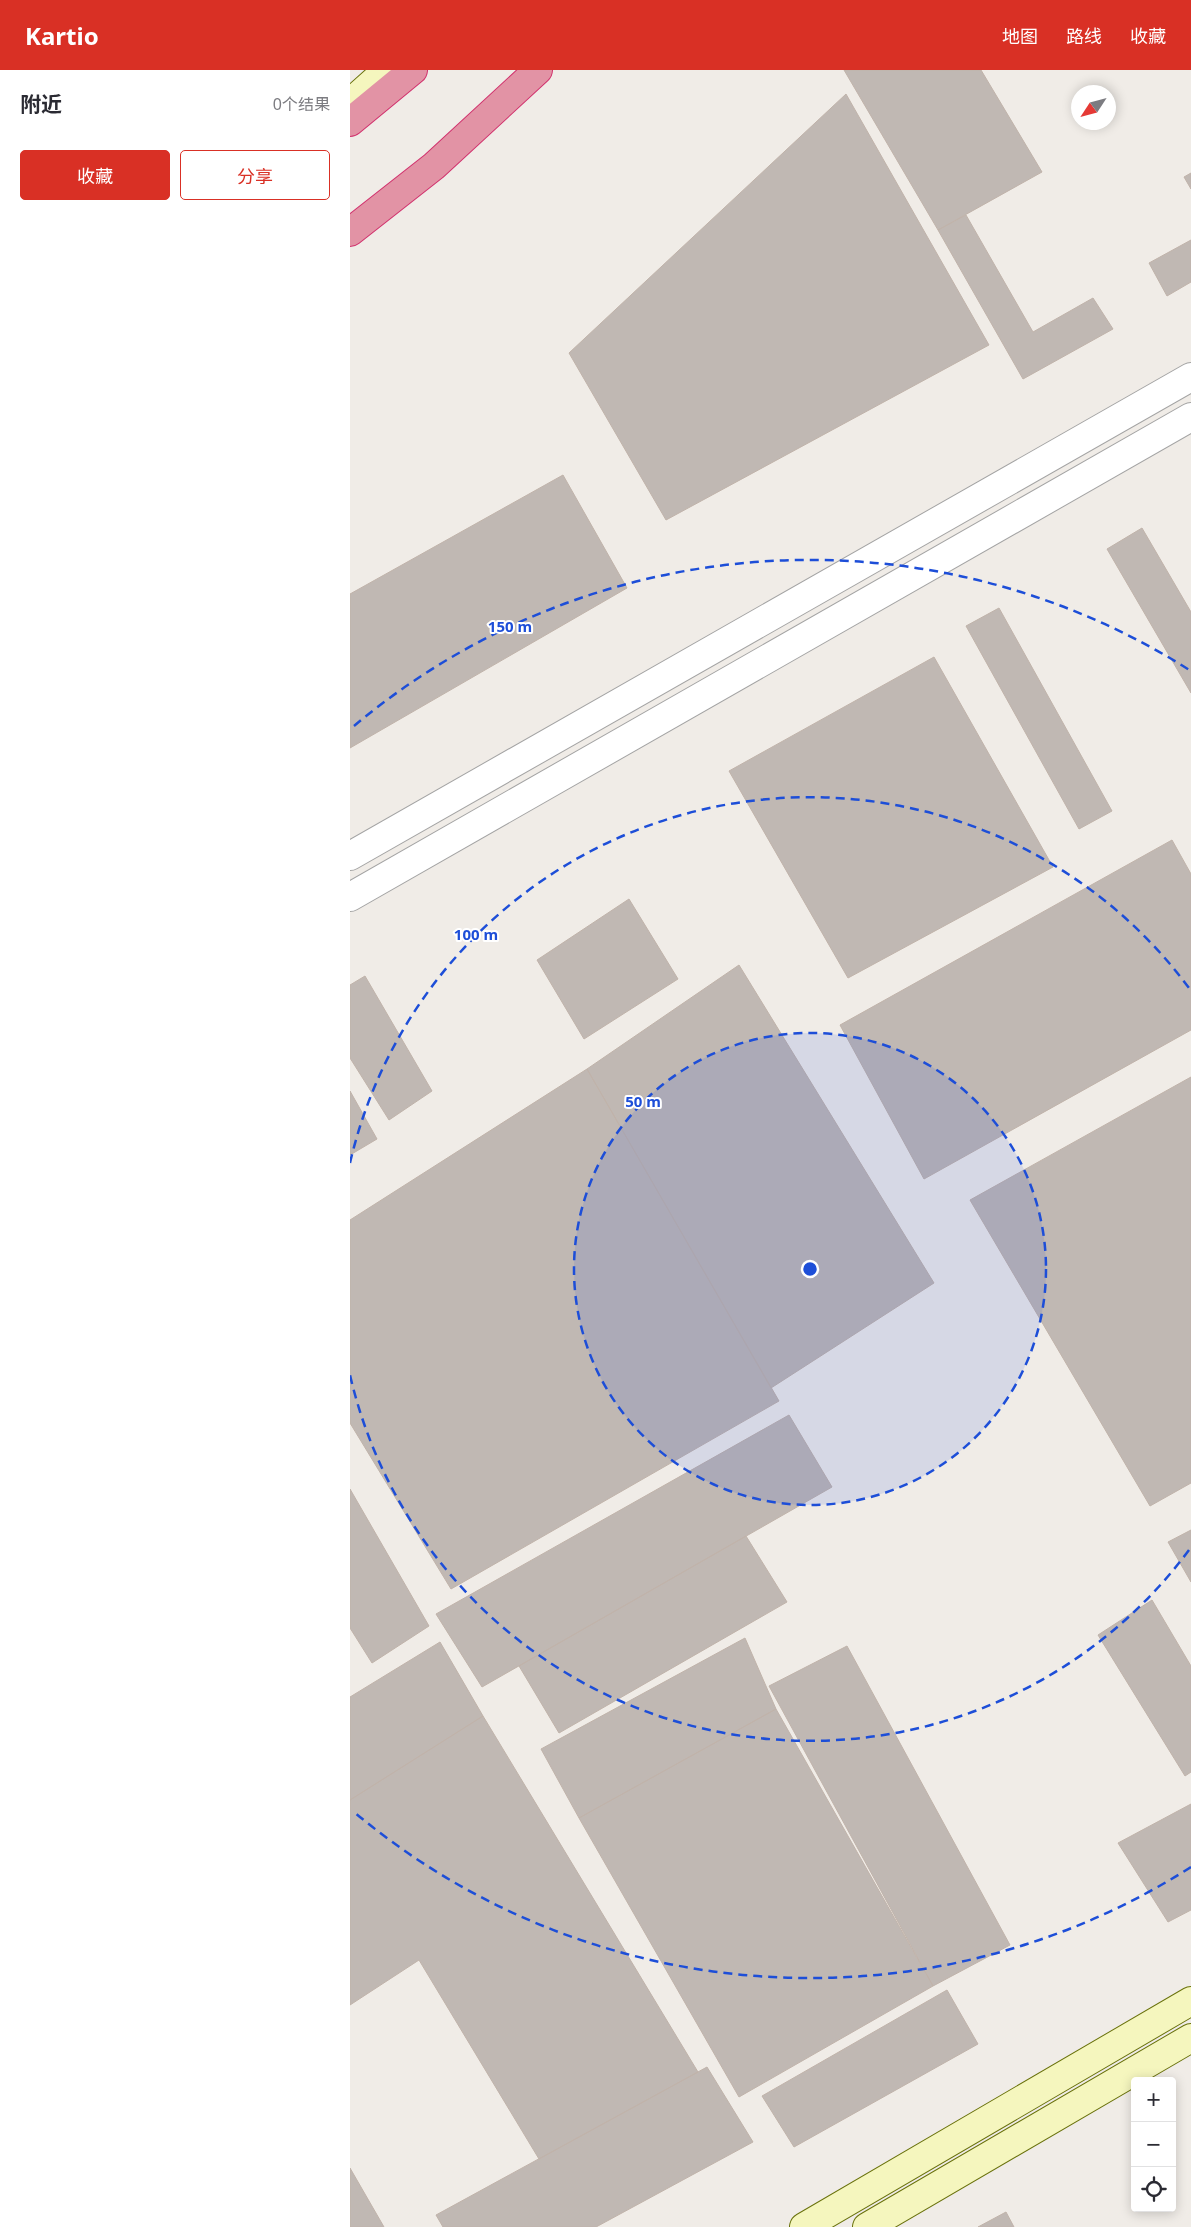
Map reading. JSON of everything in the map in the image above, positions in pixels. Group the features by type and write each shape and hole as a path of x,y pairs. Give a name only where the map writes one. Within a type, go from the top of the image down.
{"highway":[{"path":"350,122 413,70"},
{"path":"350,232 434,166 538,70"}],"street":[{"path":"350,104 387,70"},
{"path":"350,856 1191,377"},
{"path":"350,896 1191,417"},
{"path":"804,2227 1191,2001"},
{"path":"867,2227 1191,2038"}],"building":[{"path":"844,70 981,70 1042,172 938,230"},
{"path":"846,94 989,345 666,520 569,353"},
{"path":"1191,173 1191,189 1184,177"},
{"path":"966,215 1033,332 1093,298 1113,329 1023,379 938,230"},
{"path":"1191,240 1191,282 1167,296 1149,263"},
{"path":"563,475 627,588 350,748 350,594"},
{"path":"1142,528 1191,612 1191,693 1107,549"},
{"path":"999,608 1112,811 1079,829 966,626"},
{"path":"934,657 1053,867 848,978 729,771"},
{"path":"1172,840 1191,874 1191,1030 924,1179 840,1025"},
{"path":"629,899 678,979 584,1039 537,960"},
{"path":"739,965 934,1283 771,1388 587,1069"},
{"path":"365,976 432,1091 389,1120 350,1058 350,985"},
{"path":"587,1069 779,1401 451,1589 350,1423 350,1220"},
{"path":"1191,1077 1191,1483 1150,1506 970,1200"},
{"path":"350,1091 377,1139 350,1155"},
{"path":"789,1415 832,1487 482,1687 436,1614"},
{"path":"350,1489 429,1626 372,1663 350,1628"},
{"path":"1191,1530 1191,1582 1168,1542"},
{"path":"746,1536 787,1602 559,1733 519,1666"},
{"path":"1152,1600 1191,1666 1191,1772 1185,1776 1098,1635"},
{"path":"745,1638 776,1709 579,1818 541,1749"},
{"path":"440,1642 483,1716 350,1800 350,1697"},
{"path":"847,1646 1010,1945 933,1986 769,1686"},
{"path":"776,1709 933,1986 739,2097 579,1818"},
{"path":"483,1716 698,2072 539,2159 419,1960 350,2005 350,1800"},
{"path":"1191,1804 1191,1910 1168,1922 1118,1843"},
{"path":"947,1990 978,2044 794,2147 762,2096"},
{"path":"707,2067 753,2142 596,2227 443,2227 436,2215"},
{"path":"350,2168 384,2227 350,2227"},
{"path":"1006,2212 1014,2227 978,2227"}]}
